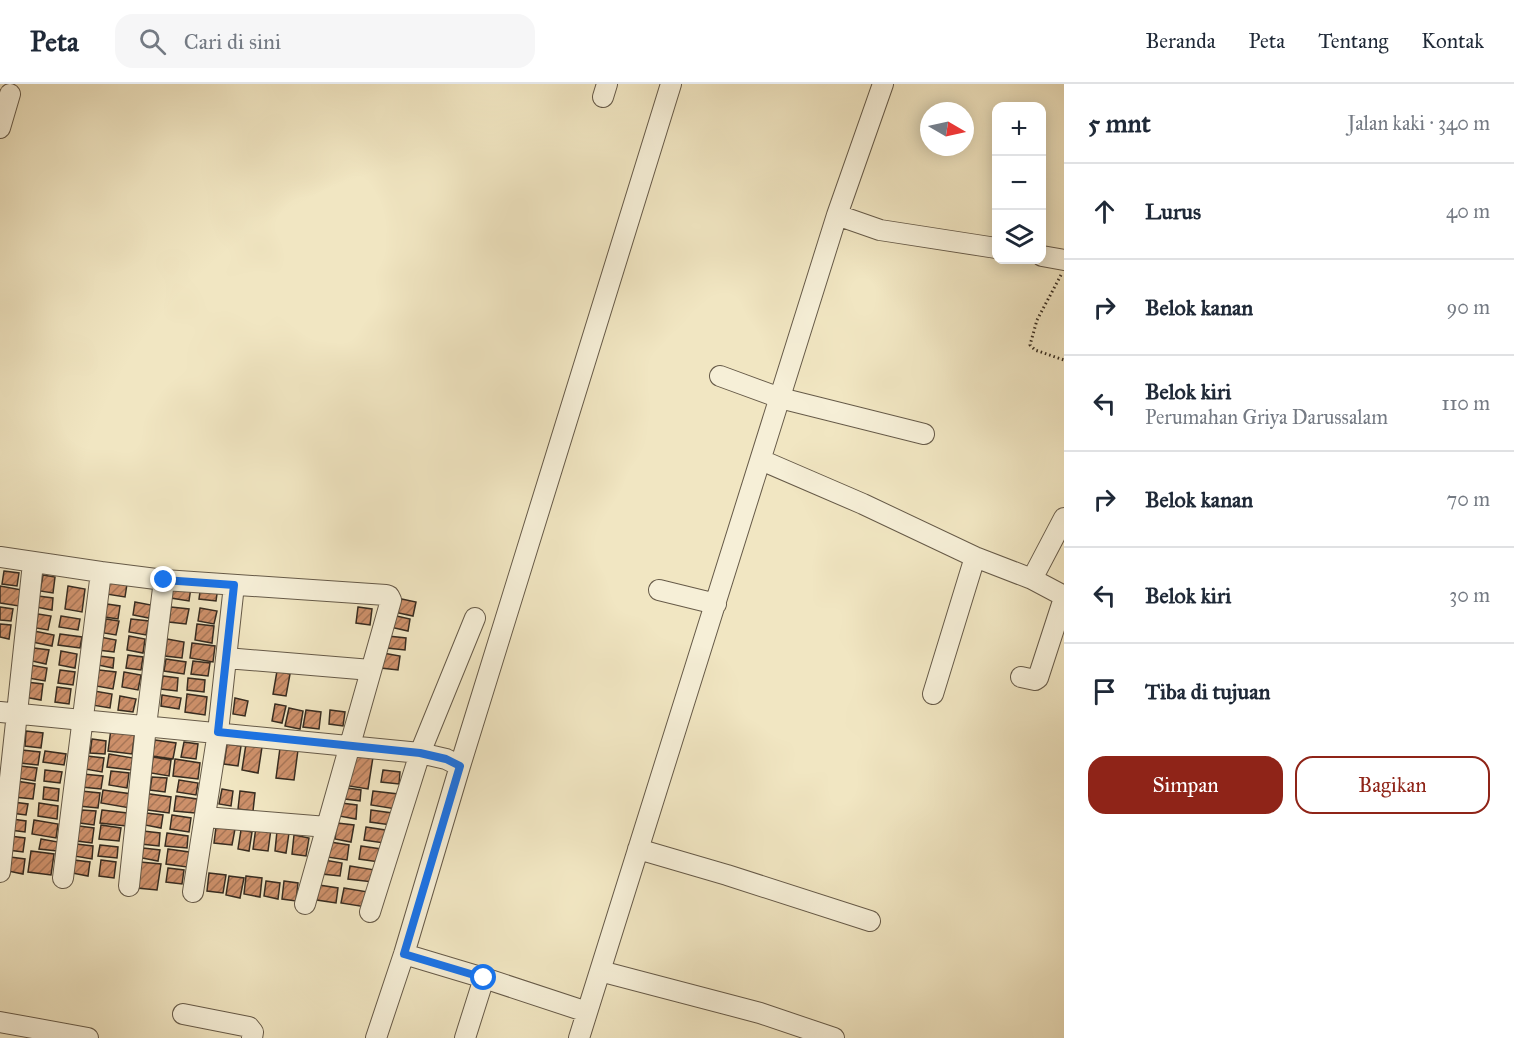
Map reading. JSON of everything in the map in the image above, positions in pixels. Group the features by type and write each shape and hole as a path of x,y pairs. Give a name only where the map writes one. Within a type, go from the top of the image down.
{"street":[{"path":"370,912 440,758 671,84"},
{"path":"579,1038 574,1009 600,971 638,849 704,601 761,460 775,396 883,84"},
{"path":"0,128 11,94"},
{"path":"837,215 880,230 992,247"},
{"path":"1046,257 1064,260"},
{"path":"720,376 775,396 924,434"},
{"path":"761,460 863,504 975,557 1032,579 1064,597 1038,678 1035,680 1021,678"},
{"path":"1032,579 1064,518"},
{"path":"0,557 164,580 389,596 391,600 305,904"},
{"path":"933,694 975,557"},
{"path":"0,872 9,712 33,562"},
{"path":"63,878 101,572"},
{"path":"129,886 164,580"},
{"path":"193,892 218,732 234,585"},
{"path":"659,590 704,601"},
{"path":"376,1038 404,954 440,758 475,618"},
{"path":"226,658 371,670"},
{"path":"9,712 350,746 440,758"},
{"path":"204,818 327,827"},
{"path":"638,849 870,921"},
{"path":"404,954 574,1009"},
{"path":"600,971 760,1013 834,1038"},
{"path":"465,1038 484,978"},
{"path":"183,1014 249,1027 253,1032 252,1038"},
{"path":"0,1022 88,1038"}],"path":[{"path":"1064,268 1037,320 1030,345 1035,350 1064,360"}],"building":[{"path":"4,571 19,573 17,586 2,584"},
{"path":"43,575 55,577 53,593 40,591"},
{"path":"108,581 127,584 125,597 106,594"},
{"path":"201,584 218,587 216,601 199,599"},
{"path":"172,585 191,587 189,601 171,598"},
{"path":"0,586 22,590 19,606 0,603"},
{"path":"68,586 85,589 82,612 65,609"},
{"path":"38,596 53,598 52,610 36,607"},
{"path":"397,598 416,602 413,616 394,612"},
{"path":"135,602 151,605 149,618 133,615"},
{"path":"107,604 120,606 118,619 105,617"},
{"path":"0,607 13,609 11,621 0,620"},
{"path":"171,607 189,609 186,624 169,622"},
{"path":"358,607 372,609 370,625 356,623"},
{"path":"200,608 217,611 214,624 198,621"},
{"path":"38,614 51,616 48,630 36,628"},
{"path":"392,615 410,619 408,631 390,627"},
{"path":"61,616 80,619 78,630 59,627"},
{"path":"106,619 119,621 116,635 104,633"},
{"path":"131,619 149,621 146,635 129,632"},
{"path":"0,624 11,625 9,639 0,637"},
{"path":"197,624 214,626 212,643 195,640"},
{"path":"34,631 54,635 52,646 32,642"},
{"path":"60,634 82,637 80,648 58,645"},
{"path":"129,636 145,639 143,653 127,650"},
{"path":"388,636 406,638 405,650 387,648"},
{"path":"100,637 116,640 114,652 98,650"},
{"path":"167,639 184,642 182,658 165,656"},
{"path":"192,643 215,646 213,662 190,658"},
{"path":"34,648 49,650 46,664 32,661"},
{"path":"61,651 77,654 75,668 59,665"},
{"path":"383,653 400,656 398,670 381,668"},
{"path":"128,655 143,657 141,670 126,668"},
{"path":"99,656 114,658 113,668 98,665"},
{"path":"166,659 186,662 184,674 164,671"},
{"path":"193,661 210,663 208,676 191,674"},
{"path":"30,665 47,668 45,681 28,678"},
{"path":"60,670 75,672 73,685 58,683"},
{"path":"99,670 116,672 113,689 96,686"},
{"path":"277,671 290,674 286,696 273,694"},
{"path":"124,672 141,675 138,690 122,687"},
{"path":"163,676 178,678 177,691 161,689"},
{"path":"188,678 205,680 204,692 187,690"},
{"path":"26,682 43,684 41,700 24,697"},
{"path":"57,687 71,689 69,704 55,702"},
{"path":"94,691 112,694 110,708 92,705"},
{"path":"187,694 207,697 205,715 185,712"},
{"path":"162,695 181,698 179,709 161,706"},
{"path":"120,696 136,699 133,712 118,710"},
{"path":"235,698 248,701 245,716 233,714"},
{"path":"275,704 286,706 282,723 272,721"},
{"path":"289,708 303,711 300,729 285,726"},
{"path":"306,710 321,712 319,729 303,727"},
{"path":"330,710 345,712 343,726 329,724"},
{"path":"111,729 135,732 132,754 108,751"},
{"path":"26,731 43,733 41,748 25,746"},
{"path":"92,739 106,741 105,754 90,753"},
{"path":"155,740 176,743 173,759 152,756"},
{"path":"184,742 198,744 196,759 181,757"},
{"path":"227,744 241,746 238,766 224,764"},
{"path":"246,744 262,747 258,773 242,770"},
{"path":"280,748 298,750 294,780 276,778"},
{"path":"22,750 40,752 38,765 20,763"},
{"path":"45,751 66,754 64,765 43,762"},
{"path":"109,754 133,758 131,770 107,767"},
{"path":"354,754 373,757 368,789 349,786"},
{"path":"87,756 104,758 102,772 85,769"},
{"path":"153,757 171,760 169,776 151,773"},
{"path":"175,759 200,763 198,779 173,776"},
{"path":"20,766 37,768 35,781 18,778"},
{"path":"45,770 62,772 60,783 44,781"},
{"path":"383,770 400,772 399,784 381,782"},
{"path":"111,771 129,773 127,788 109,785"},
{"path":"83,774 103,776 101,789 82,787"},
{"path":"152,777 167,778 165,792 150,790"},
{"path":"179,780 198,783 196,795 177,792"},
{"path":"16,781 35,784 33,799 14,797"},
{"path":"44,787 59,789 58,801 43,799"},
{"path":"347,788 361,790 360,801 345,799"},
{"path":"222,789 233,791 231,806 219,804"},
{"path":"103,790 132,794 130,808 101,803"},
{"path":"81,791 100,793 98,808 79,806"},
{"path":"240,791 255,793 253,811 238,809"},
{"path":"373,791 398,794 396,809 371,805"},
{"path":"143,793 171,797 169,813 141,809"},
{"path":"176,796 197,799 195,813 174,811"},
{"path":"13,802 28,804 26,815 11,813"},
{"path":"39,803 58,806 57,819 38,816"},
{"path":"341,803 357,805 356,819 339,816"},
{"path":"82,810 96,811 94,825 80,823"},
{"path":"102,810 127,813 126,826 100,823"},
{"path":"371,810 392,813 391,825 370,822"},
{"path":"146,813 163,815 161,828 145,825"},
{"path":"172,815 191,818 189,832 170,829"},
{"path":"12,819 26,821 25,832 10,830"},
{"path":"34,820 58,824 56,838 32,834"},
{"path":"337,823 354,825 351,842 335,839"},
{"path":"101,825 121,828 119,841 99,839"},
{"path":"79,826 94,828 92,843 77,841"},
{"path":"216,827 235,829 232,845 214,843"},
{"path":"256,827 271,829 268,851 253,849"},
{"path":"366,827 385,830 384,843 364,840"},
{"path":"241,830 252,832 249,851 238,849"},
{"path":"143,831 160,833 159,846 141,844"},
{"path":"277,831 289,833 286,853 275,851"},
{"path":"167,833 188,836 187,848 165,846"},
{"path":"294,835 309,838 306,856 292,854"},
{"path":"10,836 25,838 23,852 8,850"},
{"path":"41,839 58,842 57,851 39,849"},
{"path":"330,842 349,845 347,860 327,857"},
{"path":"76,844 93,846 92,859 74,856"},
{"path":"100,845 118,847 117,858 98,856"},
{"path":"361,846 381,849 379,862 359,859"},
{"path":"143,848 160,850 158,861 142,858"},
{"path":"168,849 189,852 187,867 166,864"},
{"path":"31,851 54,854 51,875 28,872"},
{"path":"10,857 25,859 23,874 8,871"},
{"path":"74,860 90,862 88,876 72,873"},
{"path":"101,860 116,862 114,878 99,876"},
{"path":"324,860 342,863 340,876 322,874"},
{"path":"140,862 161,864 157,890 137,888"},
{"path":"350,866 375,870 373,882 348,879"},
{"path":"168,868 184,870 182,884 166,882"},
{"path":"209,873 226,875 223,893 207,891"},
{"path":"229,876 244,878 240,898 226,895"},
{"path":"246,876 262,878 260,897 244,894"},
{"path":"266,881 280,883 278,899 264,896"},
{"path":"284,881 298,883 296,901 282,899"},
{"path":"319,885 338,888 336,903 317,900"},
{"path":"344,888 368,892 366,907 341,903"}],"route":[{"path":"164,580 234,585 218,732 420,753 446,759 460,766 404,954 484,978"}]}
